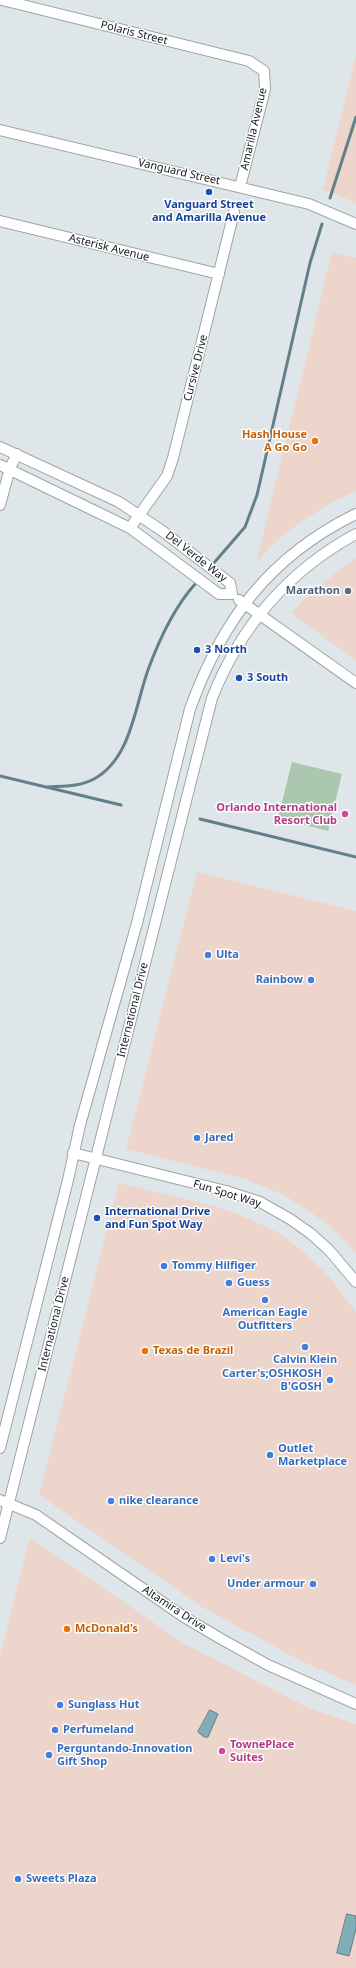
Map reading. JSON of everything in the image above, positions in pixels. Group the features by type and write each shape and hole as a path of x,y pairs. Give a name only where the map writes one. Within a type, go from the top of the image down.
{"street":[{"name":"Polaris Street","path":"2,0 249,61 264,71"},
{"name":"Amarilla Avenue","path":"240,187 265,89 264,71"},
{"name":"Vanguard Street","path":"0,130 309,204 356,224"},
{"name":"Cursive Drive","path":"130,528 167,476 173,458 234,212"},
{"name":"Asterisk Avenue","path":"0,221 219,274"},
{"name":"Del Verde Way","path":"0,447 119,502 161,530 230,583 232,594 219,594 130,528 5,467"},
{"path":"0,505 5,467 17,454"},
{"name":"International Drive","path":"0,1448 73,1153 137,923 190,709 214,651 244,604 261,583 306,543 356,514"},
{"name":"International Drive","path":"0,1538 5,1501 96,1159 204,724 212,698 229,659 259,614 275,595 302,570 324,553 356,534"},
{"path":"232,594 356,683"},
{"name":"Fun Spot Way","path":"73,1153 226,1191 260,1202 290,1219 310,1233 330,1250 356,1282"},
{"name":"Altamira Drive","path":"5,1501 36,1515 184,1617 223,1640 268,1665 356,1704"}],"shaded area":[{"path":"356,56 356,204 335,193 323,190"},
{"path":"332,252 356,258 356,491 329,504 301,522 273,544 256,563"},
{"path":"356,558 356,661 291,613 315,589"},
{"path":"197,872 356,911 356,1253 325,1222 284,1195 245,1179 126,1149"},
{"name":"Outlet Marketplace","path":"119,1183 218,1207 247,1218 279,1233 304,1252 325,1272 356,1312 356,1685 303,1662 202,1607 39,1495"},
{"path":"30,1538 185,1644 309,1708 356,1724 356,1968 0,1968 0,1655"}],"green space":[{"path":"292,762 342,774 328,831 278,818"}],"water":[{"path":"210,1710 218,1714 208,1737 204,1737 198,1732"},
{"path":"347,1914 356,1916 356,1929 349,1956 337,1953"}],"waterway":[{"path":"330,198 356,117"},
{"path":"213,564 245,527 257,495 310,263 322,224"},
{"path":"47,787 71,786 88,782 106,770 116,759 130,730 143,684 157,647 174,613 196,583"},
{"path":"0,776 121,805"},
{"path":"200,819 356,857"}],"place":[{"name":"Vanguard Street and Amarilla Avenue","path":"209,192"},
{"name":"Hash House A Go Go","path":"315,441"},
{"name":"Marathon","path":"348,591"},
{"name":"3 North","path":"197,650"},
{"name":"3 South","path":"239,678"},
{"name":"Orlando International Resort Club","path":"345,814"},
{"name":"Ulta","path":"208,955"},
{"name":"Rainbow","path":"311,980"},
{"name":"Jared","path":"197,1138"},
{"name":"International Drive and Fun Spot Way","path":"97,1218"},
{"name":"Tommy Hilfiger","path":"164,1266"},
{"name":"Guess","path":"229,1283"},
{"name":"American Eagle Outfitters","path":"265,1300"},
{"name":"Calvin Klein","path":"305,1347"},
{"name":"Texas de Brazil","path":"145,1351"},
{"name":"Carter's;OSHKOSH B'GOSH","path":"330,1380"},
{"name":"Outlet Marketplace","path":"270,1455"},
{"name":"nike clearance","path":"111,1501"},
{"name":"Levi's","path":"212,1559"},
{"name":"Under armour","path":"313,1584"},
{"name":"McDonald's","path":"67,1629"},
{"name":"Sunglass Hut","path":"60,1705"},
{"name":"Perfumeland","path":"55,1730"},
{"name":"TownePlace Suites","path":"222,1751"},
{"name":"Perguntando-Innovation Gift Shop","path":"49,1755"},
{"name":"Sweets Plaza","path":"18,1879"}]}
